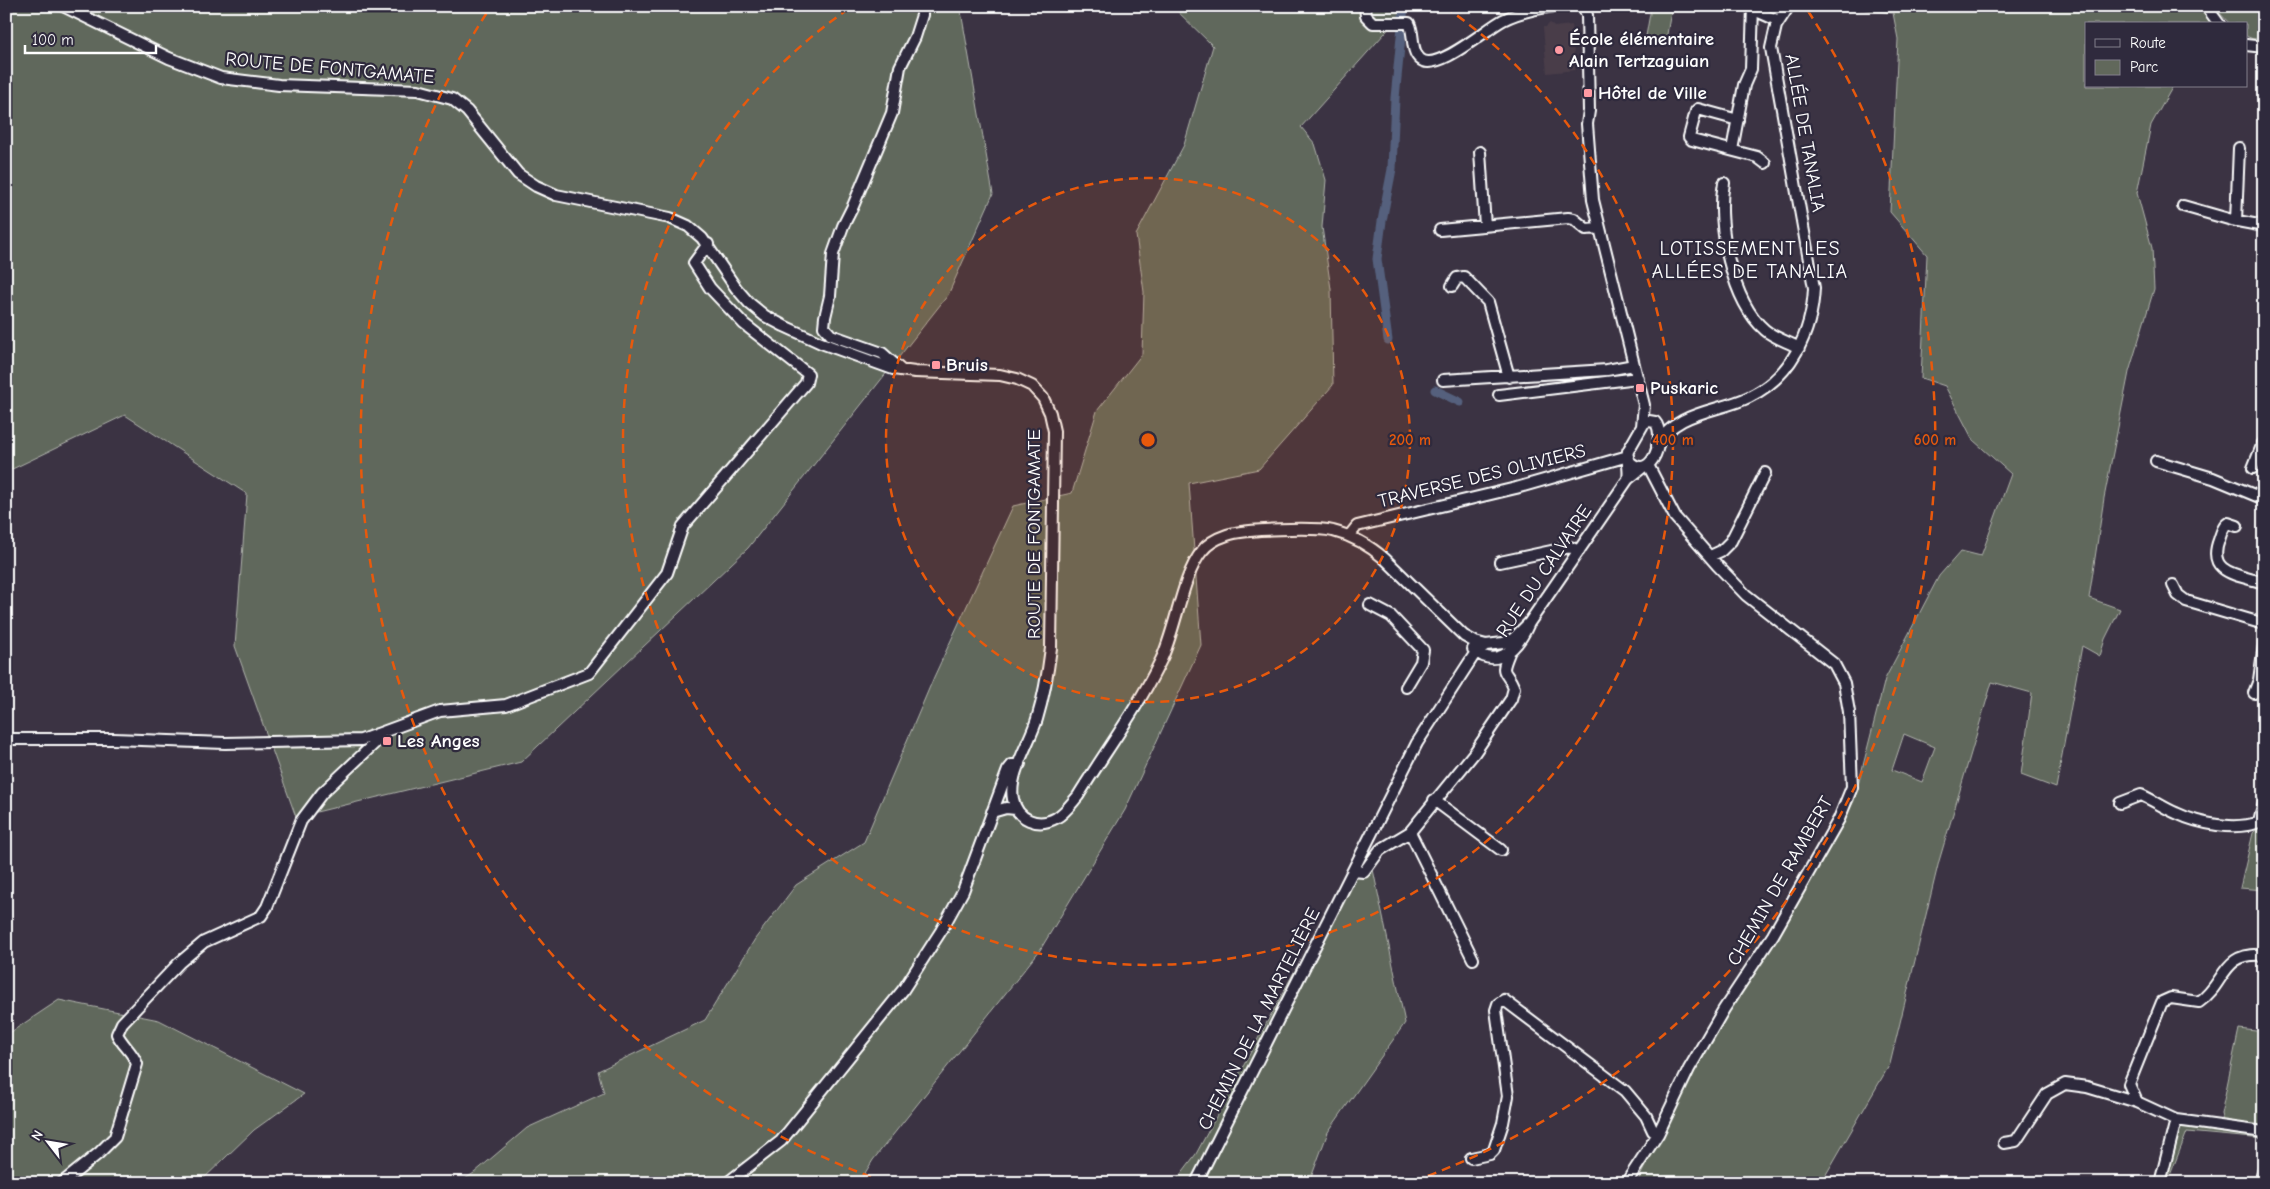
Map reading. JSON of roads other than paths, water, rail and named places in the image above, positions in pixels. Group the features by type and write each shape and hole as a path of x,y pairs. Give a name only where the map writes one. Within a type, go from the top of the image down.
{"street":[{"name":"ROUTE DE FONTGAMATE","path":"63,6 168,58 221,78 279,85 418,90 435,93 452,100 467,111 518,174 536,186 556,195 670,218 688,226 708,244 736,288 749,303 765,316 820,343 875,364 902,370 1000,375 1017,379 1032,386 1043,398 1050,413 1055,451 1051,648 1044,692 1037,720 1013,785 1012,798 1016,809"},
{"path":"902,370 882,353 832,335 824,327 830,296 833,254 843,226 892,113 900,67 915,36 922,15 922,6"},
{"path":"1365,6 1366,16 1373,23 1402,22 1411,27 1416,54 1423,61 1432,63 1450,56 1513,11 1555,6"},
{"path":"1583,6 1587,15 1589,111 1587,124 1590,180 1599,228 1644,405 1642,426"},
{"path":"1772,6 1787,9"},
{"path":"2206,6 2218,22"},
{"path":"1732,150 1744,85 1751,69 1754,8 1779,21"},
{"name":"ALLÉE DE TANALIA","path":"1657,446 1672,427 1691,417 1750,397 1784,370 1799,348 1810,321 1814,288 1772,57 1772,42 1779,21 1787,9"},
{"path":"2248,45 2264,47"},
{"path":"1738,120 1698,109 1690,135 1692,140 1757,157 1765,163"},
{"path":"2236,221 2238,148"},
{"path":"1480,152 1486,226"},
{"path":"1724,183 1722,199 1726,244 1733,275 1744,304 1766,331 1799,348"},
{"path":"2183,206 2236,221 2264,226"},
{"path":"1440,230 1568,218 1574,219 1586,229 1599,228"},
{"path":"6,739 113,739 225,743 361,740 440,711 506,705 589,673 667,573 683,526 806,383 808,374 744,324 710,288 694,262 708,244"},
{"path":"1452,286 1457,278 1464,277 1488,302 1509,377"},
{"path":"1443,380 1607,370 1634,365"},
{"path":"1499,395 1638,378"},
{"path":"1628,458 1635,465 1646,466 1656,453 1659,430 1644,405"},
{"path":"1628,480 1628,451 1646,421 1656,423 1664,428 1672,427"},
{"path":"2253,468 2262,449"},
{"name":"TRAVERSE DES OLIVIERS","path":"1349,536 1358,526 1516,488 1628,458"},
{"path":"2156,461 2213,478 2264,499"},
{"name":"RUE DU CALVAIRE","path":"1476,652 1491,657 1509,652 1524,634 1529,623 1628,480 1646,466"},
{"name":"CHEMIN DE RAMBERT","path":"1626,1183 1658,1134 1688,1069 1773,936 1839,819 1852,787 1849,712 1844,683 1834,664 1798,638 1746,595 1675,517 1646,466"},
{"path":"1710,556 1721,551 1731,541 1765,473"},
{"path":"2237,526 2228,523 2224,526 2214,551 2215,560 2220,567 2228,571 2264,583"},
{"path":"992,812 1006,808 1016,809 1023,818 1033,822 1046,822 1058,817 1068,808 1078,796 1160,661 1176,621 1193,564 1202,550 1214,540 1229,534 1330,530 1349,536 1374,549 1386,559 1464,636 1476,652 1486,645"},
{"path":"1500,562 1570,546 1579,550"},
{"path":"2173,585 2178,595 2186,601 2228,615 2264,624"},
{"path":"1370,605 1390,616 1423,650 1421,662 1406,687"},
{"path":"2228,615 2264,631"},
{"path":"1464,636 1486,645 1496,645 1512,640 1529,623"},
{"path":"2254,693 2259,680 2264,645"},
{"name":"CHEMIN DE LA MARTELIÈRE","path":"1196,1183 1355,872 1417,743 1476,652"},
{"path":"1355,872 1364,872 1380,850 1410,832 1434,800 1475,752 1512,699 1514,688 1504,674 1503,668 1509,652"},
{"path":"62,1183 115,1137 137,1064 133,1053 122,1044 117,1034 122,1023 179,963 204,942 261,916 267,908 301,821 322,793 377,741 377,734"},
{"path":"727,1183 781,1141 903,990 941,931 963,891 1008,770 1012,765 1020,764"},
{"path":"2120,803 2141,795 2175,813 2226,826 2247,826 2259,822 2264,803"},
{"path":"1434,800 1501,850"},
{"path":"1410,832 1473,959"},
{"path":"2137,1102 2130,1084 2162,1002 2171,998 2199,1002 2208,994 2228,965 2236,959 2248,954 2264,955"},
{"path":"1472,1158 1481,1157 1494,1150 1503,1123 1508,1096 1496,1010 1498,1004 1504,1000 1626,1091 1646,1116 1653,1131 1658,1134"},
{"path":"2004,1143 2016,1141 2040,1102 2047,1094 2060,1085 2087,1087 2137,1102 2176,1120 2264,1132"},
{"path":"1646,1116 1667,1116"},
{"path":"2160,1183 2176,1120"},
{"path":"2260,1183 2264,1169"}],"waterway":[{"path":"1388,340 1377,259 1392,169 1395,98 1404,6"},
{"path":"1435,390 1460,402"}],"place":[{"name":"École élémentaire Alain Tertzaguian","path":"1559,50"},
{"name":"Hôtel de Ville","path":"1588,93"},
{"name":"Bruis","path":"936,365"},
{"name":"Puskaric","path":"1640,388"},
{"name":"Les Anges","path":"387,741"}],"district":[{"name":"LOTISSEMENT LES ALLÉES DE TANALIA","path":"1750,260"}]}
